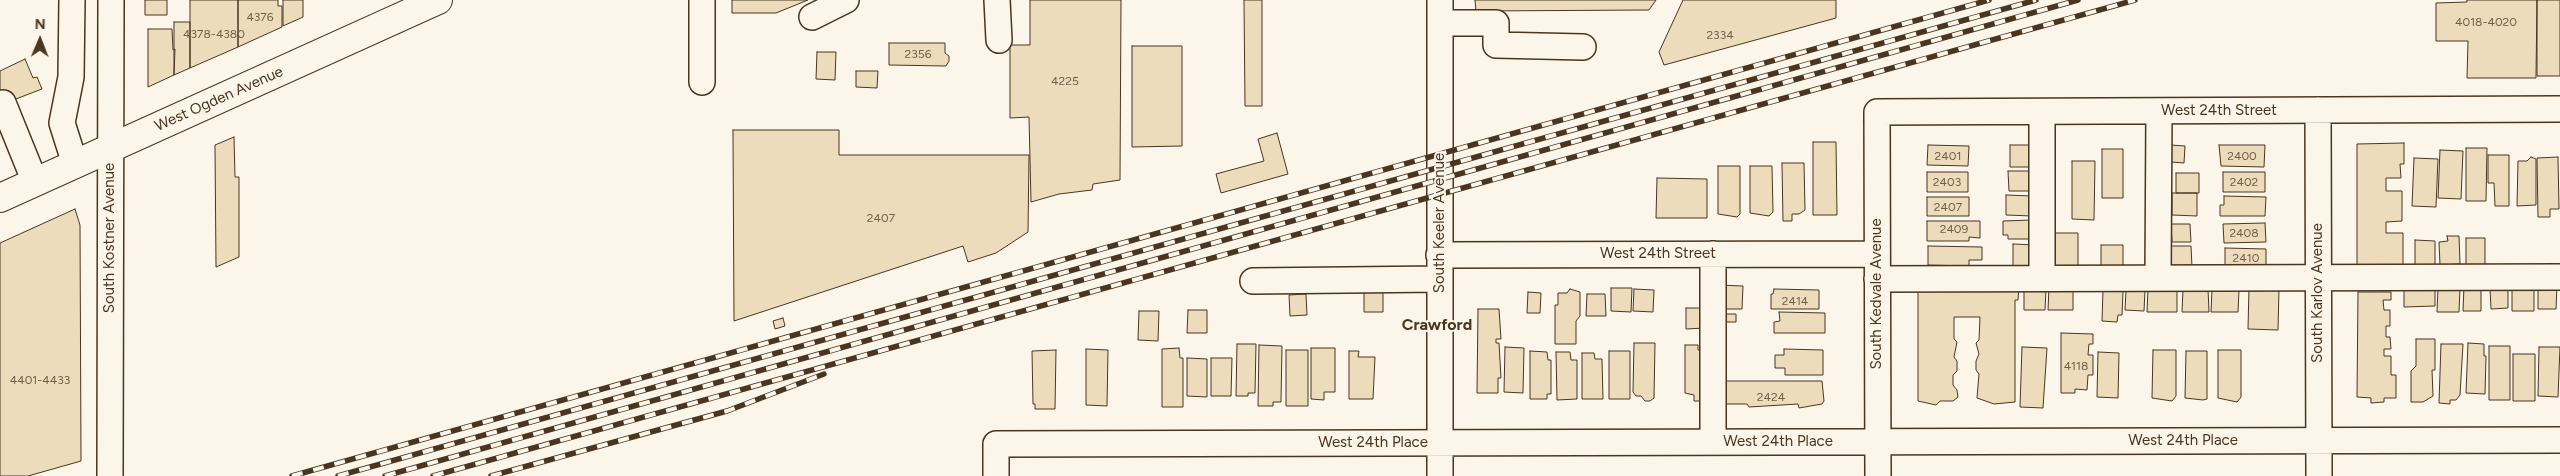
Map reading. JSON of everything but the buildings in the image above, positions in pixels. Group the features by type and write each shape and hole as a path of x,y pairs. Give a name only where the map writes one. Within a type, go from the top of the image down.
{"main road":[{"name":"West Ogden Avenue","path":"0,198 111,148 408,7 438,0"}],"street":[{"path":"72,0 71,77 62,124 75,164"},
{"name":"South Kostner Avenue","path":"110,476 111,0"},
{"path":"702,0 702,82"},
{"path":"812,17 846,0"},
{"path":"997,0 999,40"},
{"path":"1440,11 1496,23 1496,45 1583,47"},
{"name":"South Keeler Avenue","path":"1440,11 1440,476"},
{"path":"3,103 35,182"},
{"name":"West 24th Street","path":"1877,112 2560,109"},
{"name":"South Karlov Avenue","path":"2318,110 2319,476"},
{"path":"2158,278 2159,111"},
{"name":"South Kedvale Avenue","path":"1877,112 1878,476"},
{"path":"2042,112 2042,278"},
{"path":"1712,442 1713,254"},
{"name":"West 24th Street","path":"1253,281 1439,267 1713,254 1877,254"},
{"path":"1877,279 2560,277"},
{"name":"West 24th Place","path":"996,476 996,444 2560,440"}],"railway":[{"path":"292,476 1989,0"},
{"path":"338,476 2036,0"},
{"path":"385,476 2078,0"},
{"path":"433,476 2135,0"},
{"path":"491,476 727,411 824,374"}],"district":[{"name":"Crawford","path":"1437,325"}]}
